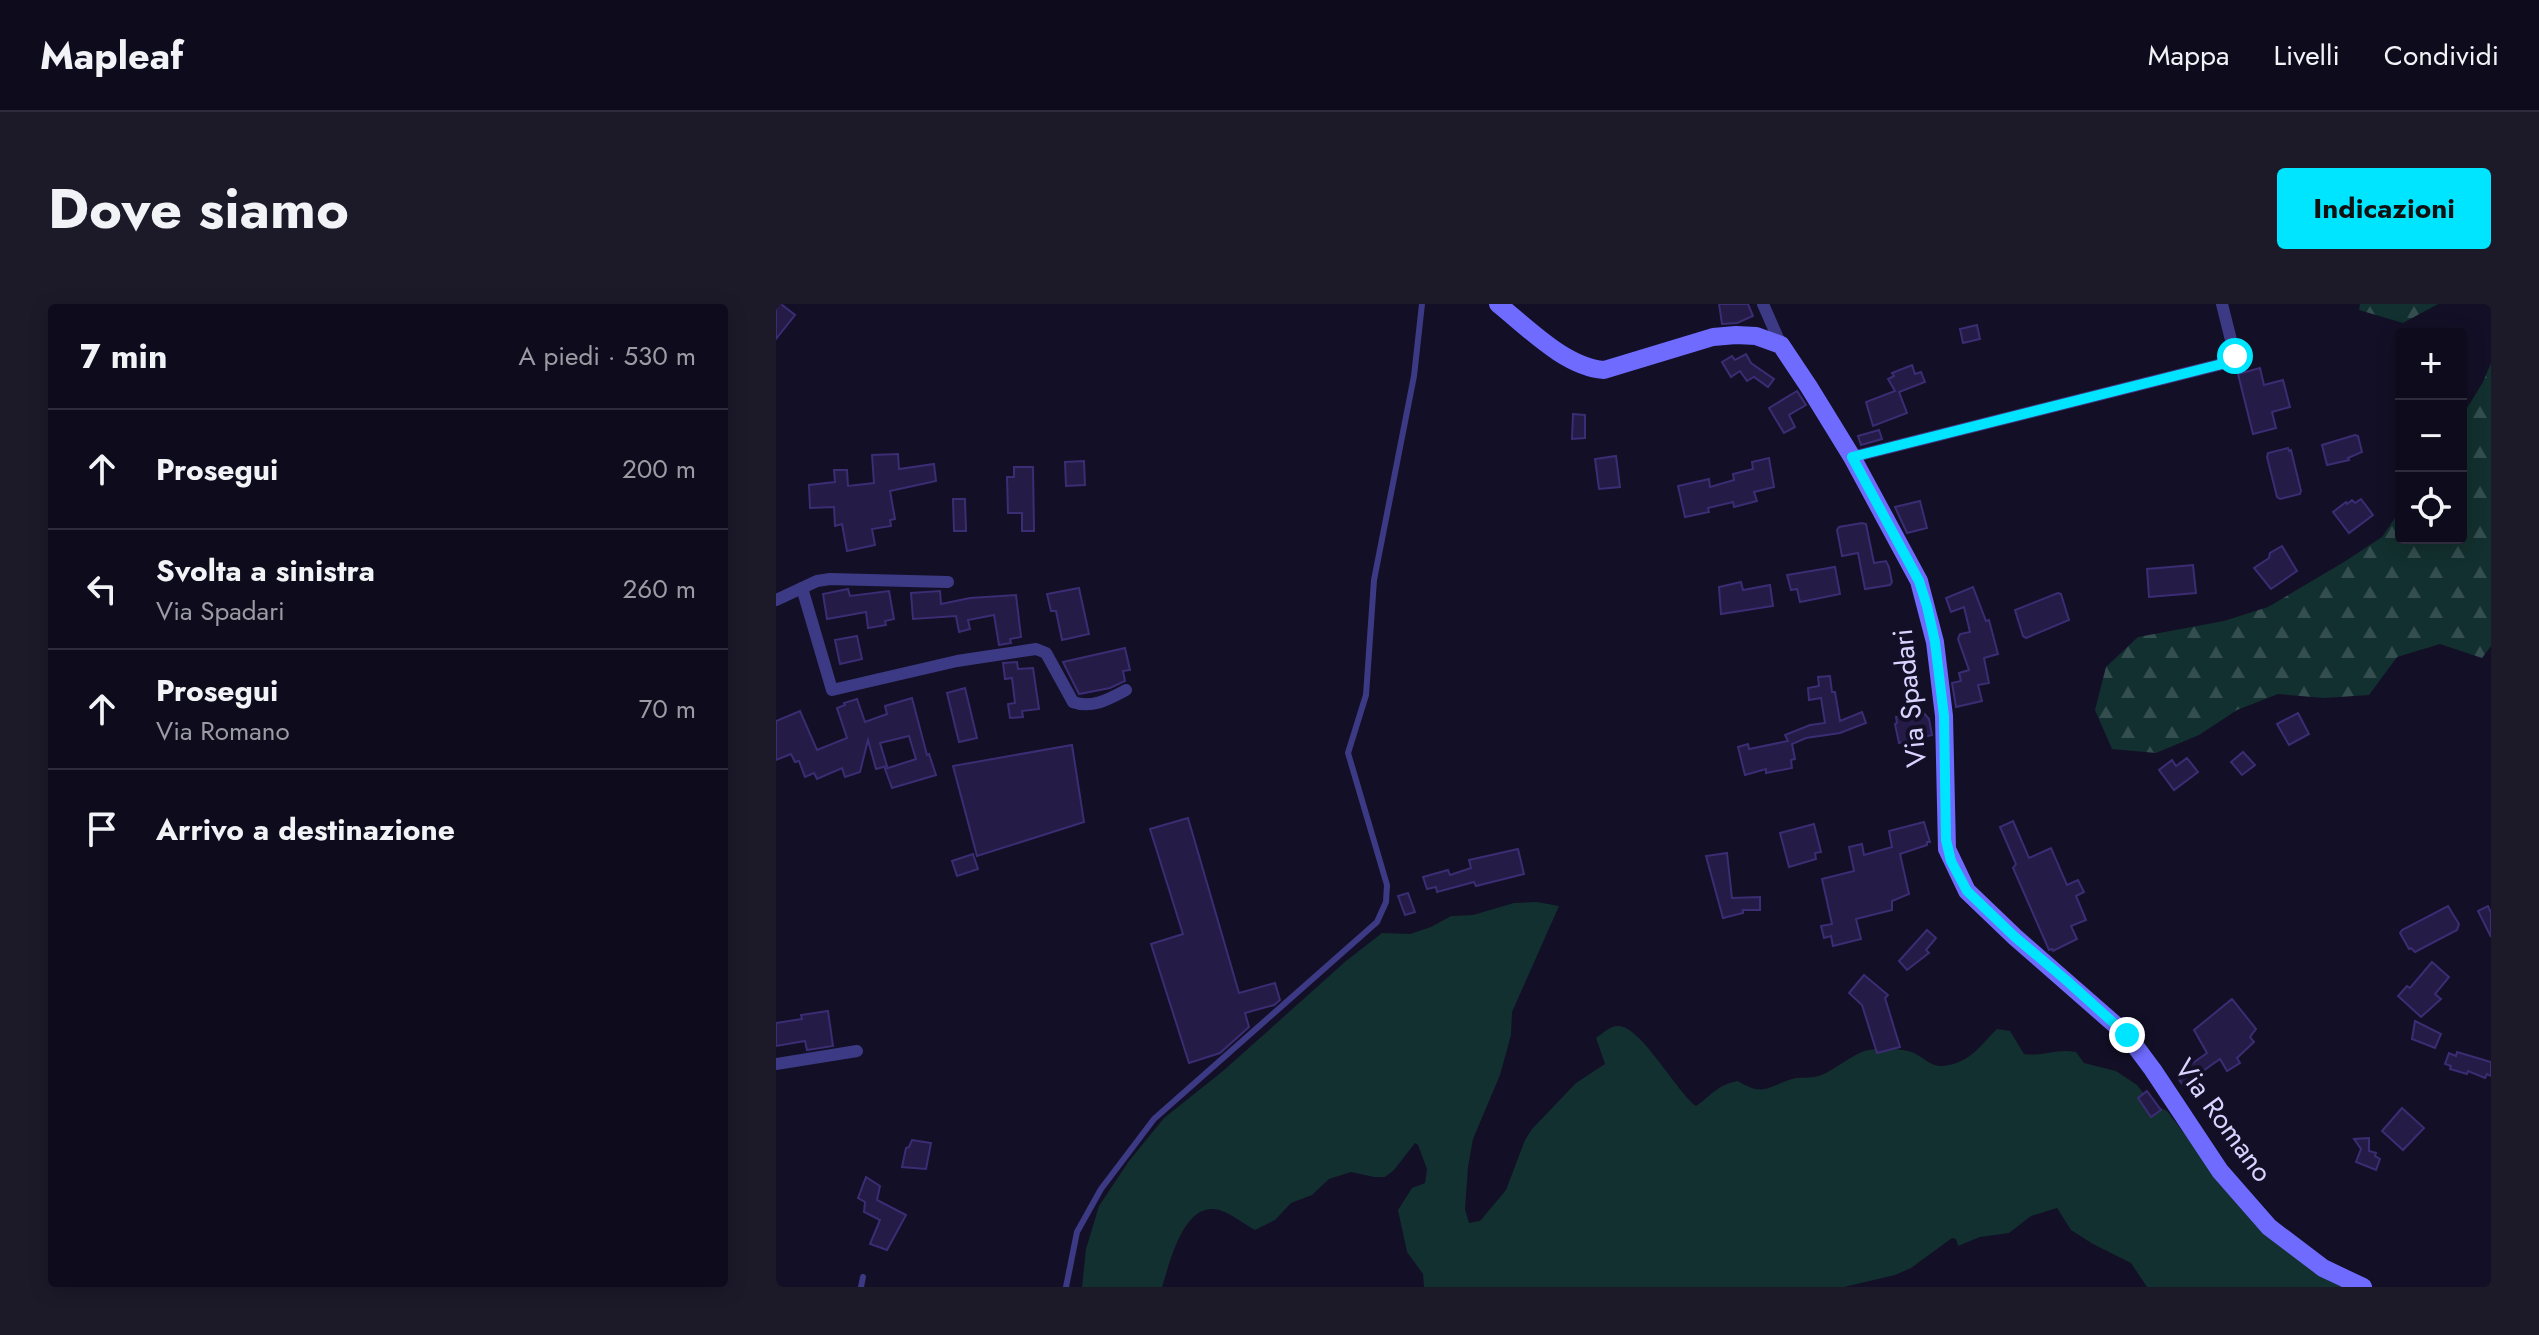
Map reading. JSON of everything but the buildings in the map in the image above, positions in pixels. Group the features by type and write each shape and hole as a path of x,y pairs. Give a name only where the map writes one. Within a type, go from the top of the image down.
{"street":[{"path":"1498,304 1574,363 1589,369 1604,370 1713,337 1756,336 1781,345"},
{"path":"1763,304 1781,345"},
{"path":"1852,457 2230,362 2235,356 2222,304"},
{"name":"Via Spadari","path":"1781,345 1852,457 1914,571 1927,606 1935,642 1944,716 1947,849 1967,891 2015,937"},
{"path":"776,600 817,581 830,579 948,582"},
{"path":"802,588 832,690 957,661 1036,649 1046,653 1073,702 1092,705 1126,690"},
{"name":"Via Romano","path":"2015,937 2127,1035 2220,1171 2269,1227 2323,1268 2363,1287"},
{"path":"776,1064 857,1051"}],"lane":[{"path":"1066,1287 1077,1232 1101,1189 1154,1119 1369,930 1377,922 1386,902 1387,885 1348,753 1366,695 1374,580 1414,376 1422,304"},
{"path":"861,1287 863,1277"}],"green space":[{"path":"2360,304 2438,304 2403,323 2359,310"},
{"path":"2491,363 2491,646 2482,658 2440,644 2397,657 2369,695 2324,698 2278,694 2237,710 2199,735 2156,753 2112,749 2095,710 2106,667 2138,637 2224,621 2268,607 2382,537 2395,518 2395,544 2467,544 2467,408"},
{"path":"1537,902 1559,906 1512,1012 1511,1035 1500,1075 1473,1139 1465,1209 1469,1223 1480,1221 1506,1190 1532,1129 1576,1083 1605,1064 1596,1038 1612,1027 1627,1029 1637,1036 1696,1106 1731,1083 1738,1081 1764,1089 1793,1079 1819,1076 1867,1050 1905,1050 1935,1065 1957,1063 1971,1055 1997,1029 2010,1031 2024,1054 2076,1052 2084,1063 2116,1071 2137,1085 2151,1103 2167,1111 2222,1183 2287,1251 2329,1281 2343,1287 2147,1287 2131,1263 2071,1230 2057,1208 2031,1216 2009,1233 1980,1237 1958,1246 1956,1239 1952,1238 1911,1268 1844,1287 1424,1287 1423,1274 1407,1252 1398,1210 1412,1188 1425,1183 1427,1169 1415,1143 1385,1177 1351,1172 1329,1179 1312,1195 1291,1203 1275,1220 1255,1230 1222,1211 1209,1209 1198,1214 1188,1223 1174,1249 1162,1287 1082,1287 1086,1249 1099,1206 1129,1161 1164,1118 1223,1071 1346,961 1382,933 1410,934 1451,916 1473,915 1514,903"}],"route":[{"path":"2127,1035 1967,891 1951,861 1946,840 1944,716 1935,642 1927,606 1904,551 1852,457 2230,362 2235,356"}]}
